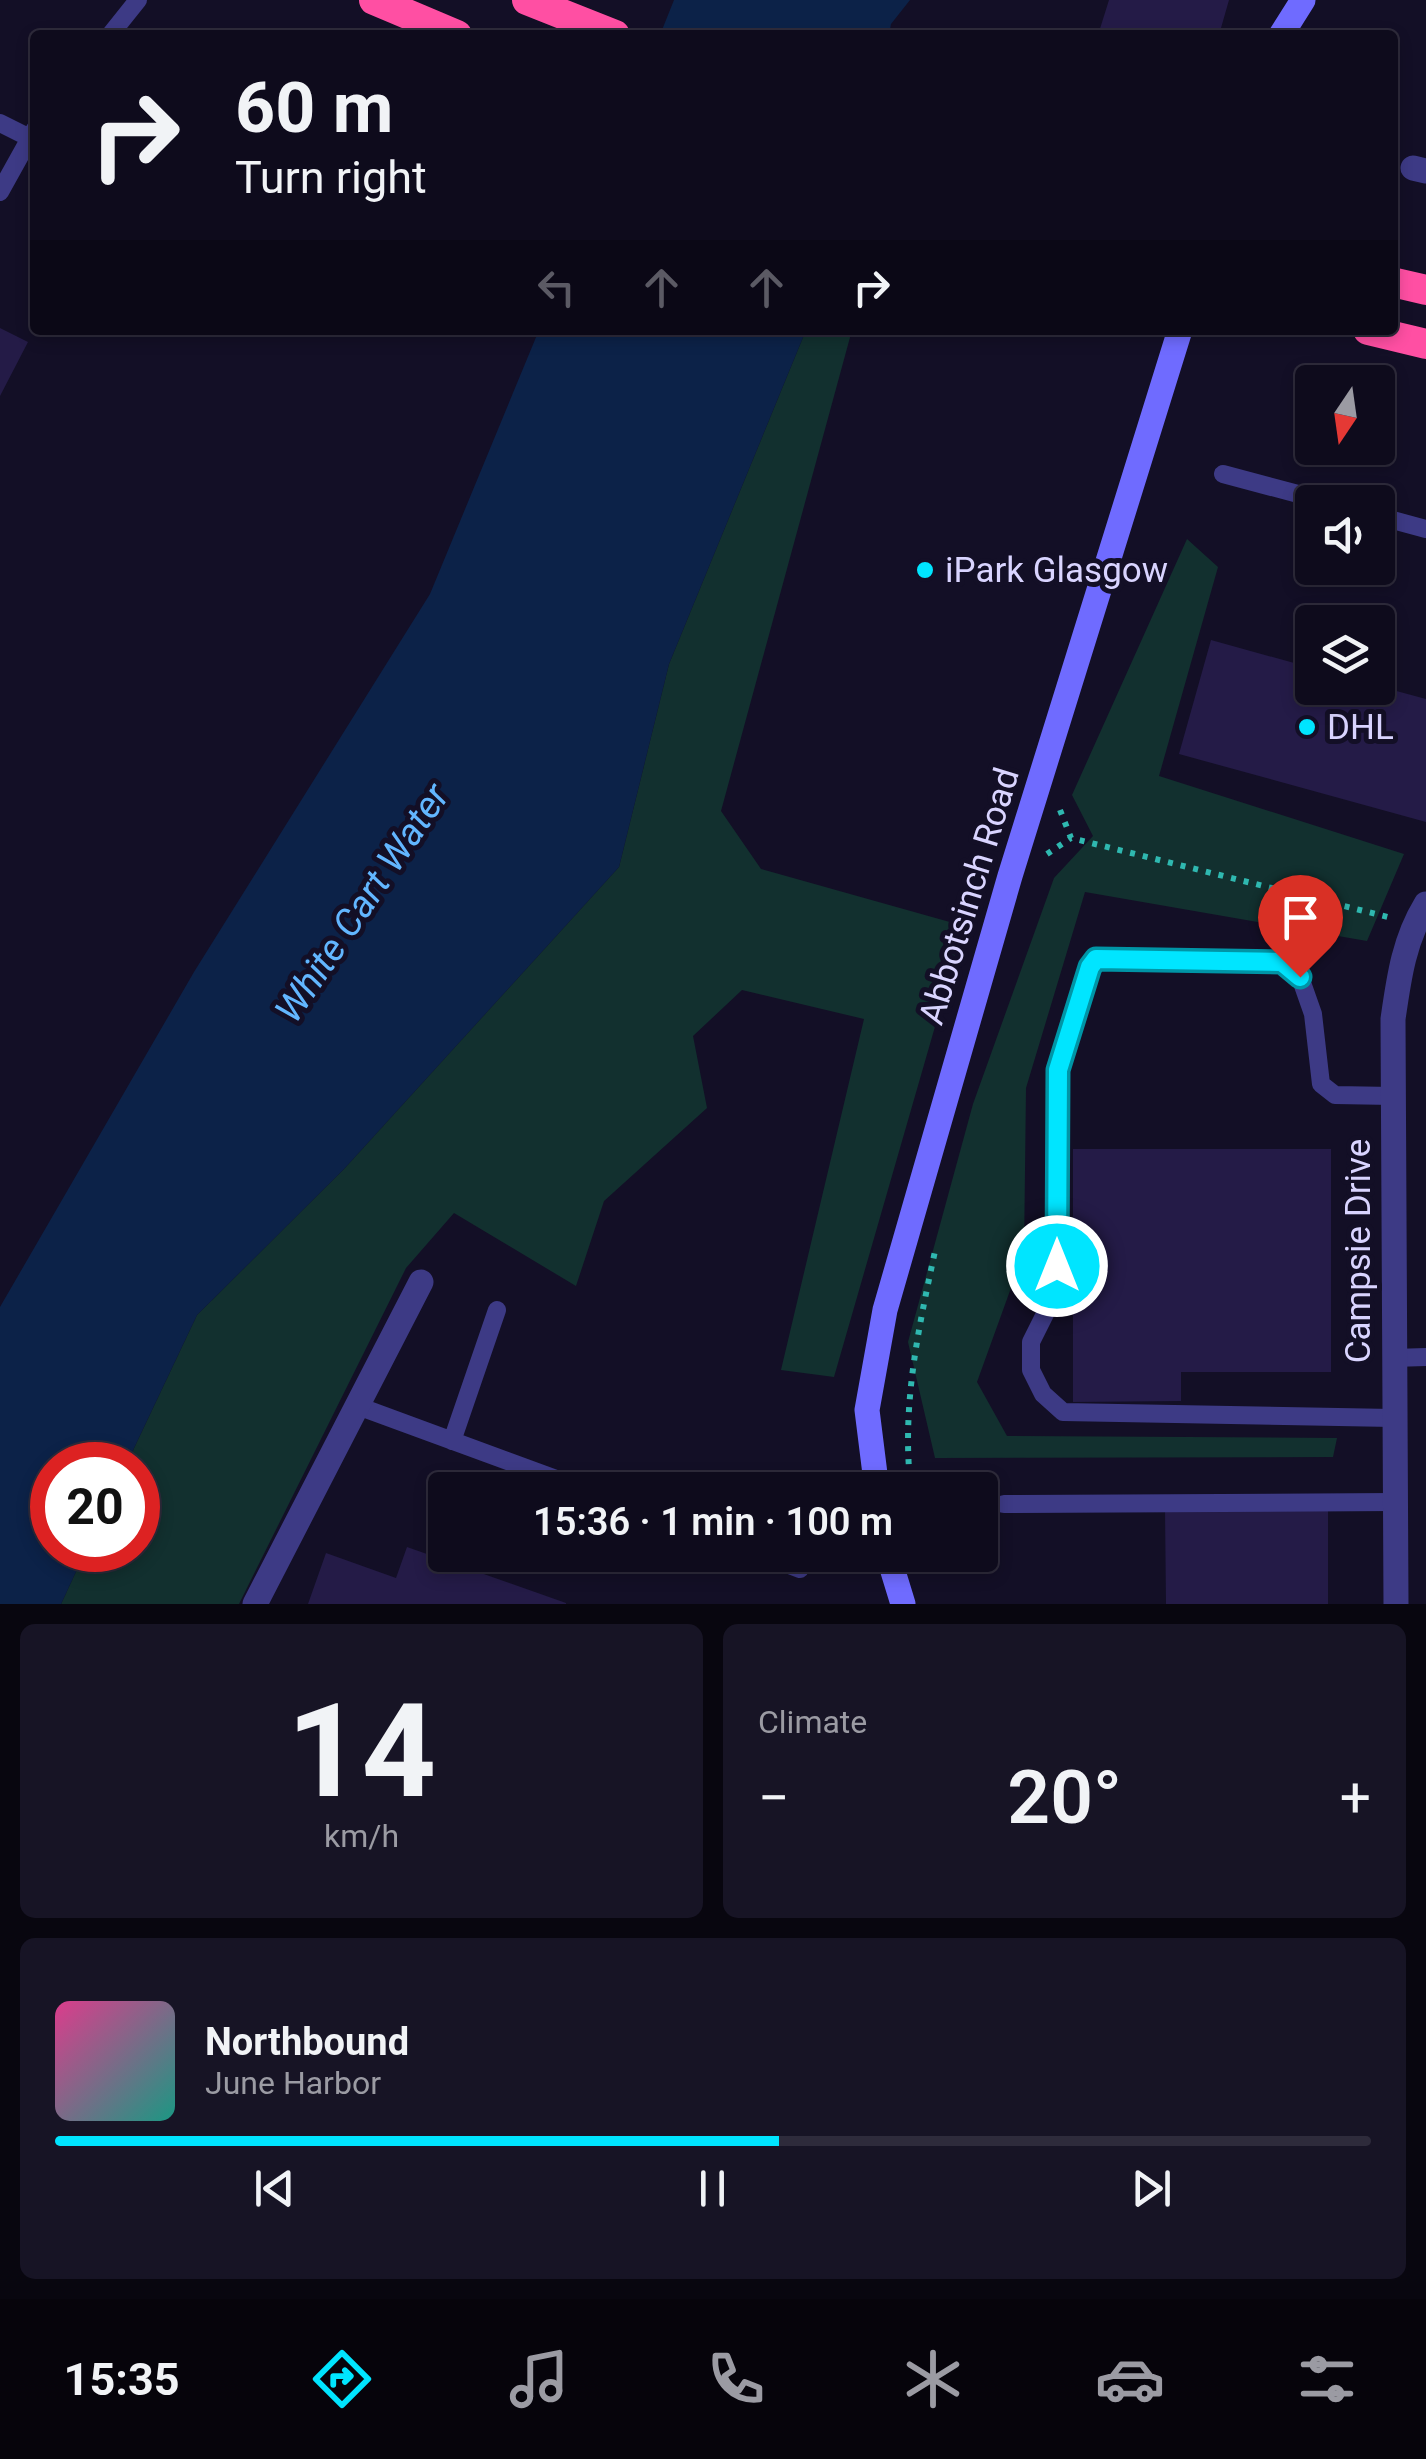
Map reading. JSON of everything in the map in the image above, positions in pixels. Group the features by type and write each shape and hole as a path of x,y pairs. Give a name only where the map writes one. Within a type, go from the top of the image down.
{"highway":[{"path":"374,0 445,30"},
{"path":"527,0 602,30"},
{"path":"1398,283 1426,290"},
{"path":"1389,335 1426,344"}],"street":[{"path":"1284,30 1303,0"},
{"name":"Abbotsinch Road","path":"874,1472 867,1410 885,1310 1010,876 1178,335"},
{"name":"Campsie Drive","path":"1396,1604 1392,1358 1394,1018 1404,951 1420,913"},
{"path":"255,1604 421,1282"},
{"path":"893,1572 903,1604"}],"lane":[{"path":"114,30 138,0"},
{"path":"0,123 30,132"},
{"path":"0,192 30,137"},
{"path":"1223,474 1295,493"},
{"path":"1395,521 1426,529"},
{"path":"1392,1096 1334,1095 1321,1084 1313,1014 1300,977 1282,962 1096,959 1090,967 1058,1070 1057,1266 1044,1314 1031,1342 1031,1370 1043,1394 1063,1412 1393,1418"},
{"path":"452,1440 497,1310"},
{"path":"1392,1358 1426,1357"},
{"path":"355,1405 538,1472"},
{"path":"1004,1504 1395,1502"}],"path":[{"path":"1054,822 1059,806 1071,838 1420,913"},
{"path":"1043,856 1048,839"},
{"path":"909,1472 908,1386 937,1243"}],"green space":[{"path":"804,335 851,335 721,811 761,869 964,926 834,1377 781,1370 864,1019 742,990 693,1036 707,1108 604,1201 576,1286 454,1213 406,1268 239,1604 61,1604 76,1572 160,1572 160,1442 137,1442 197,1315 344,1169 619,867 669,664"},
{"path":"1187,539 1218,567 1159,776 1404,854 1367,941 1085,892 1026,1088 1024,1252 977,1382 1007,1436 1337,1438 1333,1457 935,1458 908,1342 973,1104 1054,878 1093,836 1072,795"}],"water":[{"path":"674,0 910,0 890,30 662,30"},
{"name":"White Cart Water","path":"537,335 804,335 669,664 619,867 344,1169 197,1315 137,1442 30,1442 30,1572 76,1572 61,1604 0,1604 0,1307 194,972 430,594"}],"building":[{"path":"1109,0 1229,0 1220,30 1100,30"},
{"path":"0,328 28,342 0,396"},
{"name":"DHL","path":"1211,640 1295,663 1295,705 1395,705 1395,691 1426,699 1426,822 1179,754"},
{"path":"1073,1149 1331,1149 1331,1372 1181,1372 1181,1401 1073,1402"},
{"path":"1165,1509 1328,1509 1328,1604 1166,1604"},
{"path":"407,1547 428,1554 428,1572 478,1572 566,1604 308,1604 326,1553 396,1578"}],"place":[{"name":"iPark Glasgow","path":"925,570"},
{"name":"DHL","path":"1307,727"}],"route":[{"path":"1057,1266 1058,1070 1090,967 1096,959 1282,962 1300,977"}]}
